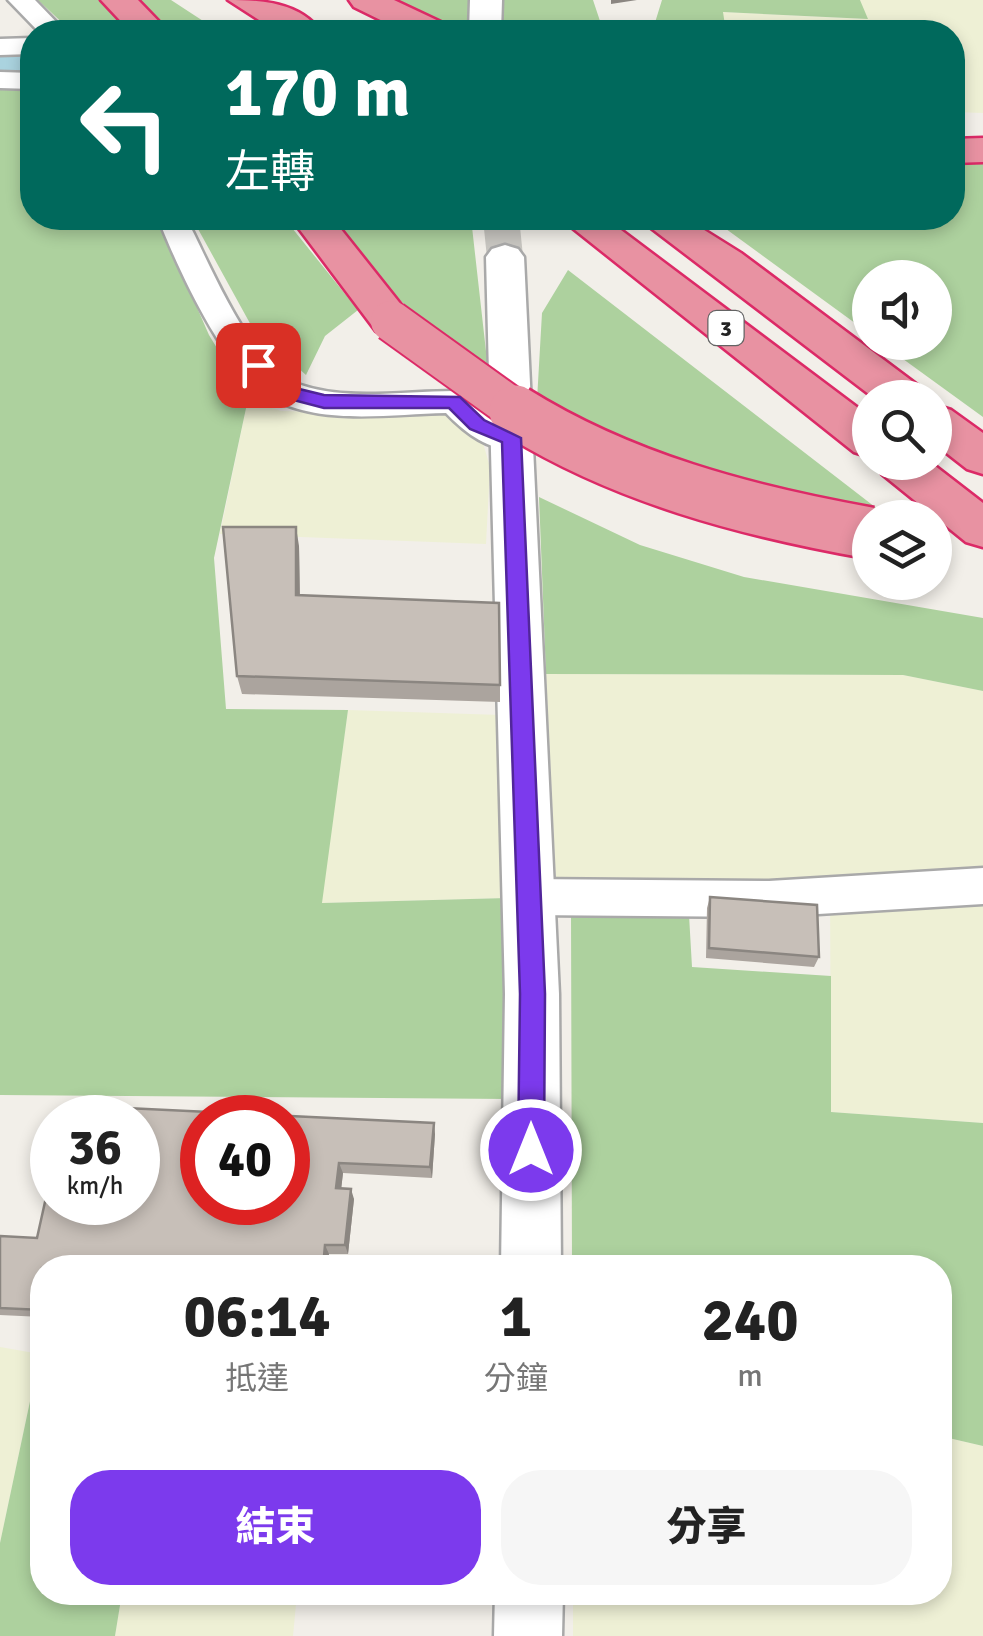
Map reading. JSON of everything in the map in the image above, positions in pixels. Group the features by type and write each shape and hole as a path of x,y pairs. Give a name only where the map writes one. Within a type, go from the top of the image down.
{"highway":[{"path":"118,0 139,20"},
{"path":"245,0 281,20"},
{"path":"366,0 407,20"},
{"path":"332,8 352,20"},
{"path":"320,230 390,320 490,396 667,484 852,530"},
{"name":"3","path":"596,230 852,427"},
{"name":"3","path":"677,230 726,262 880,380"},
{"path":"952,434 983,458"},
{"path":"921,480 983,529"},
{"path":"952,543 983,544"}],"street":[{"path":"21,0 41,20"},
{"path":"178,230 236,339 280,390 324,402 454,402 477,425 511,438"},
{"path":"505,257 529,897 530,1255"},
{"path":"529,897 770,899 983,886"},
{"path":"528,1636 529,1605"}],"green space":[{"path":"38,0 101,0 119,20 59,20"},
{"path":"140,0 171,0 202,20 161,20"},
{"path":"398,0 472,0 470,20 440,20"},
{"path":"502,0 593,0 600,20 501,20"},
{"path":"662,0 860,0 868,19 723,12 724,20 656,20"},
{"path":"860,0 983,0 983,113 965,112 965,20 724,20 722,12 867,19"},
{"path":"20,85 20,230 163,230 209,335 248,399 214,558 226,709 348,710 322,903 507,898 509,1099 0,1095 0,86"},
{"path":"983,159 983,417 952,395 952,380 932,380 904,360 952,360 952,260 852,260 852,321 727,230 965,230 965,160"},
{"path":"199,230 294,230 358,310 325,336 306,375 252,327"},
{"path":"338,230 472,230 489,378 434,338"},
{"path":"568,270 866,500 852,500 852,508 690,469 537,400 542,313"},
{"path":"248,399 281,411 445,415 483,443 490,467 486,544 220,534"},
{"path":"539,497 640,545 744,577 852,596 852,600 878,600 983,618 983,691 903,675 546,674"},
{"path":"546,674 903,675 983,691 983,1123 831,1112 830,882 556,883"},
{"path":"348,710 501,715 507,898 321,903"},
{"path":"571,911 689,915 692,967 831,976 831,1112 983,1123 983,1446 952,1439 952,1255 572,1255"},
{"path":"0,1347 30,1352 30,1401 0,1543"},
{"path":"30,1401 30,1605 120,1605 115,1636 0,1636 0,1543"},
{"path":"952,1439 983,1446 983,1636 573,1636 573,1605 952,1605"},
{"path":"120,1605 296,1605 293,1636 115,1636"}],"building":[{"path":"223,527 296,527 296,595 499,603 500,685 237,676"},
{"path":"710,897 817,905 819,957 709,948"},
{"path":"160,1110 180,1111 180,1225 310,1225 310,1117 434,1123 430,1167 339,1163 336,1188 351,1189 345,1245 325,1245 324,1255 30,1255 30,1309 0,1308 0,1236 37,1238 40,1225 160,1225"}],"waterway":[{"path":"0,65 20,63"}],"tunnel":[{"path":"502,230 505,257"}],"route":[{"path":"258,365 280,390 324,402 454,402 477,425 511,438 532,994 531,1150"}]}
